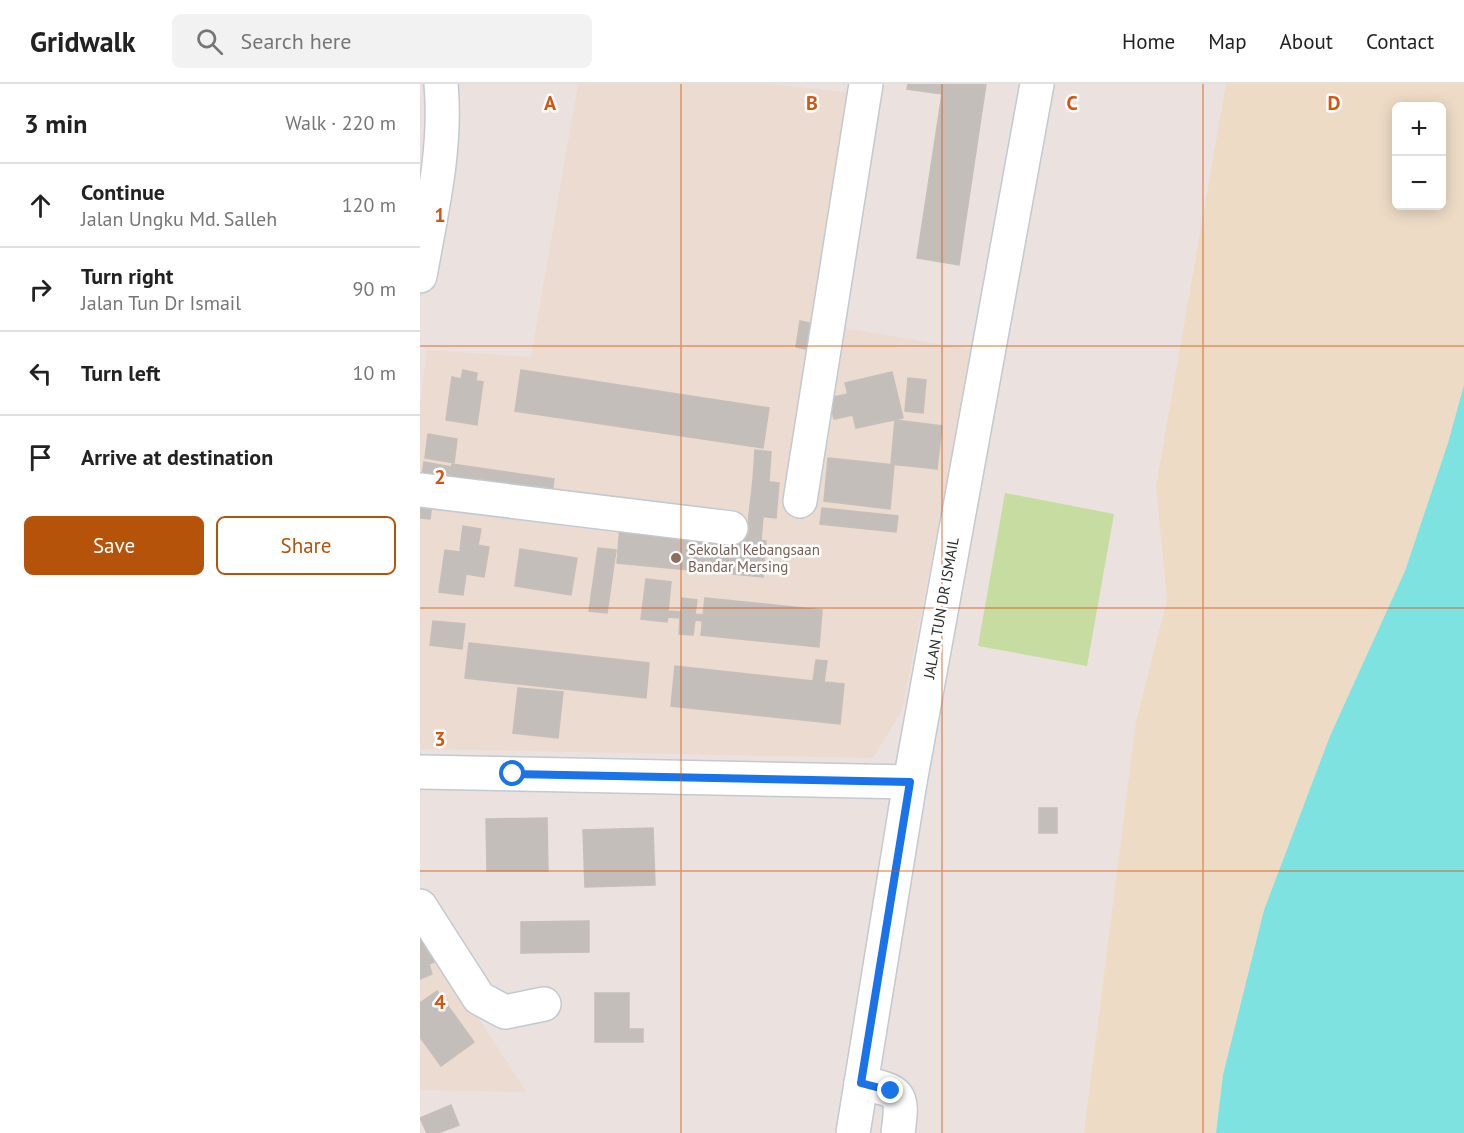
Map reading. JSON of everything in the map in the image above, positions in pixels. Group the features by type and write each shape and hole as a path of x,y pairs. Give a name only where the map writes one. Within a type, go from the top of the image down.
{"street":[{"path":"420,276 439,161 443,103 441,84"},
{"path":"800,501 866,84"},
{"name":"JALAN TUN DR ISMAIL","path":"853,1133 910,782 1037,84"},
{"path":"420,490 731,528"},
{"path":"420,772 910,782"},
{"path":"420,906 479,998 505,1012 544,1004"},
{"path":"861,1083 891,1091 897,1098 901,1106 898,1133"}],"shaded area":[{"name":"Sekolah Kebangsaan Bandar Mersing","path":"578,84 773,84 853,93 816,323 973,350 902,710 873,758 420,749 420,405 427,350 531,357"},
{"path":"420,927 526,1092 420,1090"}],"green space":[{"path":"1005,493 1114,514 1087,666 978,646"}],"sand":[{"path":"1226,84 1464,84 1464,385 1448,443 1405,571 1330,736 1264,910 1223,1075 1216,1133 1084,1133 1136,721 1167,600 1156,486"}],"water":[{"path":"1464,385 1464,1133 1216,1133 1223,1075 1264,910 1330,736 1405,571 1448,443"}],"building":[{"path":"908,84 986,84 959,265 917,258 942,94 907,89"},
{"path":"800,321 815,324 811,350 796,347"},
{"path":"463,370 477,373 476,381 483,382 477,425 446,420 452,377 461,379"},
{"path":"521,370 769,408 763,448 515,411"},
{"path":"892,372 903,418 856,428 845,383"},
{"path":"908,378 926,380 923,413 905,411"},
{"path":"848,394 853,415 834,419 829,398"},
{"path":"895,420 942,426 937,469 891,464"},
{"path":"428,434 457,439 454,463 425,458"},
{"path":"755,450 771,452 769,482 753,480"},
{"path":"828,458 894,465 890,509 824,501"},
{"path":"424,462 452,467 450,479 422,475"},
{"path":"452,464 554,479 552,494 450,479"},
{"path":"753,480 779,483 776,518 749,515"},
{"path":"420,501 432,503 430,519 420,518"},
{"path":"822,508 898,516 896,532 820,524"},
{"path":"749,515 763,517 761,540 747,539"},
{"path":"463,526 481,529 478,545 461,542"},
{"path":"620,526 766,541 763,577 617,563"},
{"path":"461,542 489,547 484,577 466,574 463,595 439,592 445,550 460,552"},
{"path":"598,548 616,550 607,613 589,611"},
{"path":"520,549 577,558 571,595 515,586"},
{"path":"646,579 671,582 668,611 681,612 682,598 697,600 695,614 703,615 702,621 695,620 693,635 679,634 680,618 668,617 667,622 641,619"},
{"path":"705,598 822,610 819,647 701,635"},
{"path":"433,621 465,624 462,649 430,645"},
{"path":"469,643 649,663 646,698 465,678"},
{"path":"816,660 827,661 824,682 844,684 840,724 671,706 675,666 813,681"},
{"path":"518,688 563,692 558,738 513,733"},
{"path":"1039,808 1057,808 1057,833 1039,833"},
{"path":"547,818 548,871 487,871 486,819"},
{"path":"653,828 655,885 585,887 583,830"},
{"path":"589,921 589,952 521,953 521,922"},
{"path":"420,925 434,962 429,964 432,974 420,979"},
{"path":"437,991 474,1042 441,1066 420,1037 420,1003"},
{"path":"595,993 629,993 629,1029 643,1029 643,1042 595,1042"},
{"path":"451,1105 459,1125 438,1133 427,1133 420,1118"}],"place":[{"name":"Sekolah Kebangsaan Bandar Mersing","path":"676,558"}],"route":[{"path":"513,774 910,782 861,1083 891,1091"}]}
